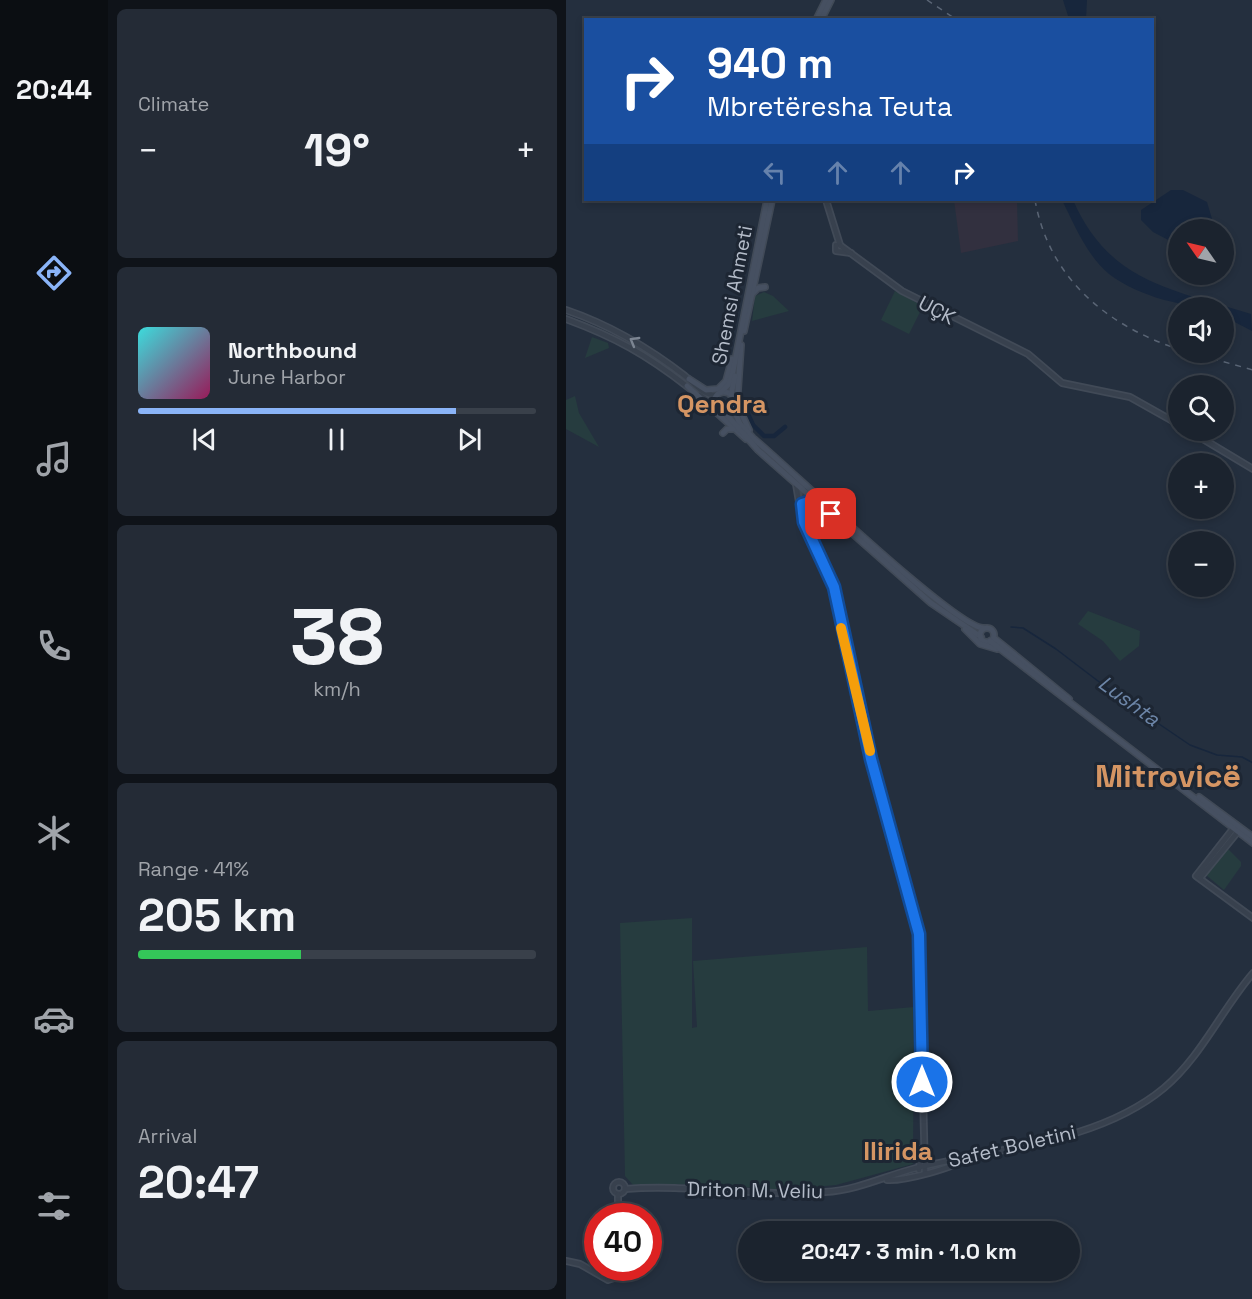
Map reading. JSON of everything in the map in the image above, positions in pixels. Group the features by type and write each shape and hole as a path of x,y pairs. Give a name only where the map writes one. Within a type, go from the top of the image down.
{"main road":[{"path":"817,18 826,0"},
{"path":"822,18 831,0"},
{"name":"Shemsi Ahmeti","path":"731,395 767,201"},
{"name":"Shemsi Ahmeti","path":"719,393 729,384 740,346 772,201"},
{"path":"752,295 756,289 765,287"},
{"path":"689,379 706,390 718,389 726,381 740,346"},
{"path":"740,346 739,409 743,422 764,447"},
{"path":"687,386 794,482 806,488 943,606 973,627 992,629 992,639 1002,651 1237,829 1253,837"},
{"path":"752,444 725,413 717,410 714,405 719,393 731,395 734,401 733,408 740,424 818,501 980,644 1002,651"},
{"path":"725,413 733,408"},
{"path":"723,433 727,429 733,429"},
{"path":"952,619 984,641 992,639 1000,643 1253,843"},
{"path":"981,637 984,628"}],"street":[{"name":"UÇK","path":"826,201 840,247 854,253 874,272 902,291 1028,354 1062,383 1130,397 1168,418"},
{"path":"566,310 629,338 689,379 703,393 719,393"},
{"path":"566,319 608,336 643,354 714,405"},
{"path":"1206,441 1253,469"},
{"path":"794,482 804,522 834,587 871,759 919,934 922,1170"},
{"path":"804,522 802,504 806,488"},
{"path":"802,504 809,500 818,501"},
{"path":"1237,829 1198,877 1253,918"},
{"name":"Safet Boletini","path":"922,1170 1102,1124 1143,1103 1179,1074 1253,973"},
{"name":"Safet Boletini","path":"922,1170 962,1161 968,1157"},
{"name":"Driton M. Veliu","path":"625,1189 654,1187 765,1194 826,1192 922,1170"},
{"path":"616,1183 621,1183 625,1189 618,1194 613,1190 616,1183"},
{"path":"618,1194 618,1203"},
{"path":"566,1261 584,1266"}],"shaded area":[{"path":"954,201 1017,201 1018,241 961,253"}],"green space":[{"path":"895,291 923,306 909,334 881,320"},
{"path":"764,292 773,296 789,311 752,321 755,296"},
{"path":"592,337 608,343 609,348 585,358"},
{"path":"575,396 579,413 599,447 566,429 566,400"},
{"path":"1088,611 1140,631 1139,646 1120,661 1103,641 1078,624"},
{"path":"1228,849 1241,862 1241,866 1224,890 1206,875"},
{"path":"692,918 692,1028 697,1027 693,961 867,947 868,1011 914,1007 913,1164 836,1185 780,1190 705,1184 633,1185 625,1176 620,923"}],"water":[{"path":"1063,0 1087,0 1086,18 1069,18"},
{"path":"1171,190 1183,190 1207,202 1212,219 1168,219 1168,240 1153,232 1141,220 1141,210"},
{"path":"1062,201 1074,201 1088,228 1105,250 1125,266 1147,279 1195,297 1168,297 1168,301 1134,289 1109,274 1088,249"},
{"path":"1234,309 1251,314 1252,331 1234,322"}],"waterway":[{"name":"Lushta","path":"742,401 753,425 764,436 774,436 785,427"},
{"name":"Lushta","path":"1011,627 1023,628 1056,649 1115,694 1190,745 1217,755 1242,757 1253,763"}],"railway":[{"path":"927,0 954,18"},
{"path":"1035,201 1042,228 1053,253 1067,275 1085,295 1127,327 1168,345"},
{"path":"1228,363 1253,370"}],"slow traffic":[{"path":"841,628 870,751"}],"district":[{"name":"Qendra","path":"722,404"},
{"name":"Mitrovicë","path":"1168,776"},
{"name":"Ilirida","path":"898,1151"}],"route":[{"path":"831,514 818,501 808,500 802,504 804,522 824,561 834,587 847,657 871,759 884,799 919,934 922,1082"}]}
